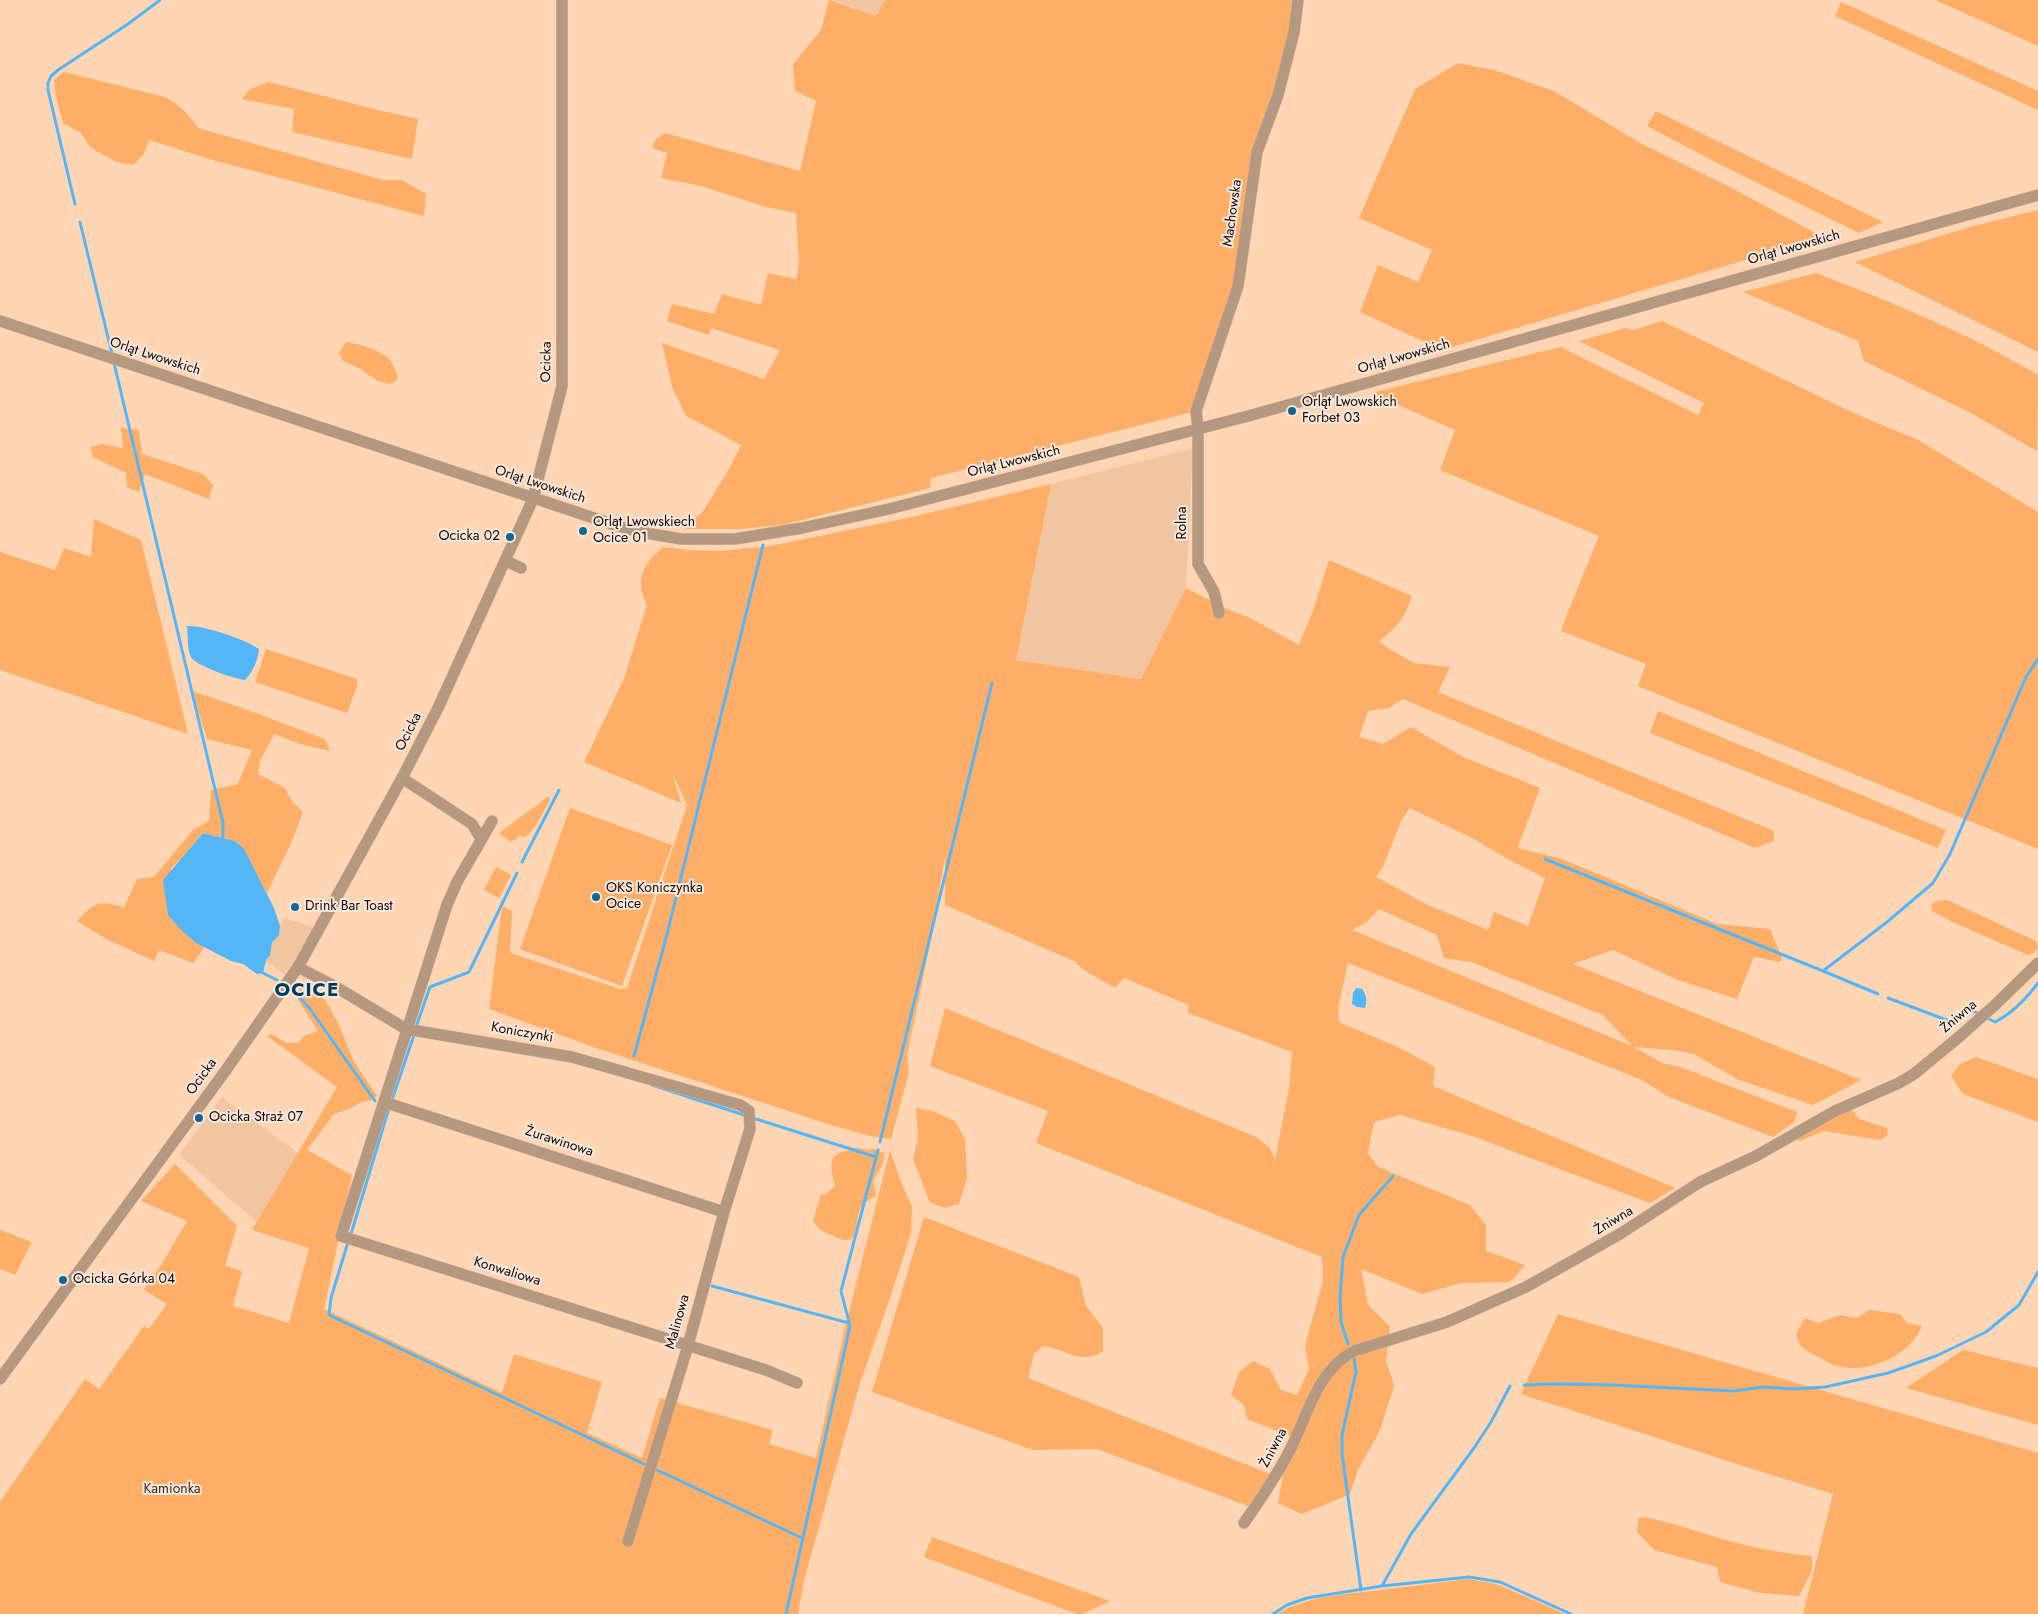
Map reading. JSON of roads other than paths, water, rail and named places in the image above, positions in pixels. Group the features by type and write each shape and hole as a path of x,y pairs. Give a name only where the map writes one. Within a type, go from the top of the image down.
{"street":[{"name":"Ocicka","path":"0,1378 226,1070 298,968 438,708 533,499 562,386 562,0"},
{"name":"Machowska","path":"1198,429 1196,411 1238,286 1257,152 1278,95 1294,32 1298,0"},
{"name":"Orląt Lwowskich","path":"0,321 618,526 654,535 681,539 735,539 802,528 898,507 1198,429 2038,195"},
{"name":"Rolna","path":"1198,429 1198,564 1214,592 1219,613"},
{"path":"506,561 521,568"},
{"path":"402,778 472,824 481,839"},
{"path":"384,1102 447,906 457,882 492,821"},
{"name":"Żniwna","path":"1244,1523 1269,1487 1289,1453 1326,1374 1343,1357 1354,1351 1447,1322 1526,1287 1628,1230 1700,1182 1756,1156 1835,1111 1899,1083 1914,1074 1974,1024 2038,963"},
{"name":"Koniczynki","path":"298,968 336,987 406,1029 572,1057 731,1103 749,1111"},
{"name":"Żurawinowa","path":"384,1102 724,1212"},
{"name":"Konwaliowa","path":"384,1102 341,1236 766,1370 797,1383"},
{"name":"Malinowa","path":"628,1540 688,1345 724,1212 750,1128 749,1111"}],"water":[{"path":"187,626 224,633 259,649 255,666 248,677 245,680 216,672 194,661 189,650"},
{"path":"203,833 235,841 244,849 274,908 280,926 279,936 272,942 270,956 266,960 263,973 257,974 243,964 231,961 196,943 168,915 163,880"},
{"path":"1356,988 1362,989 1365,994 1365,1008 1352,1004 1353,993"}],"waterway":[{"path":"75,204 48,90 48,83 51,76 58,70 128,24 160,0"},
{"path":"80,222 112,354"},
{"path":"114,363 223,823 223,837"},
{"path":"634,1056 666,938 763,545"},
{"path":"1823,971 1887,922 1933,883 1950,854 2026,677 2038,659"},
{"path":"880,1142 992,683"},
{"path":"522,862 559,790"},
{"path":"1545,859 1878,994"},
{"path":"416,1027 430,987 469,972 517,873"},
{"path":"263,973 277,980"},
{"path":"1989,1019 1995,1022 2008,1014 2024,1000 2038,983"},
{"path":"294,991 310,1009 375,1101"},
{"path":"1888,998 1952,1022 1973,1011 1977,1013"},
{"path":"392,1100 414,1035"},
{"path":"652,1085 744,1115"},
{"path":"351,1234 389,1108"},
{"path":"756,1119 876,1157"},
{"path":"786,1614 850,1326 841,1291 878,1150"},
{"path":"1348,1344 1341,1322 1340,1298 1343,1257 1359,1215 1393,1176"},
{"path":"348,1242 331,1298 329,1315 644,1464"},
{"path":"1524,1385 1613,1385 1734,1391 1763,1387 1794,1389 1825,1387 1888,1373 1936,1356 1986,1332 2019,1305 2038,1272"},
{"path":"712,1286 849,1323"},
{"path":"1354,1358 1356,1372 1342,1435 1342,1454 1361,1590"},
{"path":"1382,1586 1411,1534 1474,1448 1491,1422 1510,1386"},
{"path":"657,1470 802,1538"},
{"path":"1273,1614 1287,1605 1307,1598 1382,1586 1469,1577 1500,1582 1571,1614"}],"place":[{"name":"Orląt Lwowskich Forbet 03","path":"1292,411"},
{"name":"Orląt Lwowskiech Ocice 01","path":"583,531"},
{"name":"Ocicka 02","path":"510,537"},
{"name":"OKS Koniczynka Ocice","path":"596,897"},
{"name":"Drink Bar Toast","path":"295,907"},
{"name":"Ocicka Straż 07","path":"199,1118"},
{"name":"Ocicka Górka 04","path":"63,1280"}],"district":[{"name":"OCICE","path":"307,991"}],"park label":[{"name":"Kamionka","path":"172,1490"}]}
